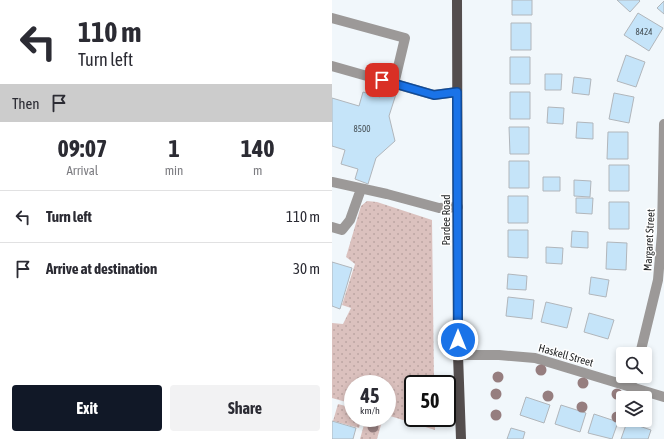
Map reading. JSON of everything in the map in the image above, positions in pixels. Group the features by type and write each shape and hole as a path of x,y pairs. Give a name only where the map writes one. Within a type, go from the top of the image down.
{"main road":[{"name":"Pardee Road","path":"456,0 458,355 461,439"}],"street":[{"path":"332,18 405,38 394,84"},
{"path":"332,66 434,95 457,92"},
{"name":"Margaret Street","path":"642,347 658,280 663,208 664,124"},
{"path":"332,182 439,208 458,207"},
{"path":"332,227 342,230 350,220 361,189"},
{"name":"Haskell Street","path":"458,355 499,355 535,358 664,397"},
{"path":"630,387 631,383"}],"shaded area":[{"path":"367,201 377,202 432,220 434,375 404,375 404,420 396,418 396,375 344,375 344,401 332,398 332,323 343,324 351,308 342,305 355,264 346,257 361,206"},
{"path":"338,404 344,406 344,424 333,421"},
{"path":"363,427 380,427 377,439 360,439"},
{"path":"425,427 435,427 435,430"}],"building":[{"path":"512,0 532,0 532,15 512,15"},
{"path":"617,0 639,0 640,1 630,12"},
{"path":"664,1 664,14 657,8"},
{"path":"638,13 663,28 649,51 624,35"},
{"path":"511,23 531,23 531,50 511,50"},
{"path":"626,55 645,62 636,87 617,81"},
{"path":"510,57 530,57 530,84 510,84"},
{"path":"545,74 562,74 561,90 545,90"},
{"path":"574,77 591,79 589,95 572,93"},
{"path":"383,87 397,91 389,116 395,141 376,158 368,184 355,179 358,169 341,164 345,150 332,146 332,98 359,106 363,92 380,97"},
{"path":"510,92 530,92 530,119 510,119"},
{"path":"614,93 634,97 629,123 609,119"},
{"path":"548,107 564,108 563,124 547,123"},
{"path":"577,122 593,123 593,139 576,138"},
{"path":"509,127 529,127 529,154 510,154"},
{"path":"608,132 628,132 628,159 607,159"},
{"path":"509,161 529,161 529,188 509,188"},
{"path":"609,165 629,165 629,191 609,191"},
{"path":"543,177 560,177 560,191 543,191"},
{"path":"574,180 591,181 590,197 574,196"},
{"path":"508,196 528,196 528,223 508,223"},
{"path":"576,198 593,198 592,214 576,213"},
{"path":"609,202 629,202 629,229 609,229"},
{"path":"508,230 528,230 528,258 508,257"},
{"path":"572,231 588,232 588,248 571,247"},
{"path":"607,242 627,243 626,270 606,269"},
{"path":"546,247 563,248 562,264 546,263"},
{"path":"332,262 352,268 340,309 332,306"},
{"path":"508,274 527,276 526,290 507,289"},
{"path":"591,277 609,280 606,297 589,294"},
{"path":"508,297 534,300 532,319 506,316"},
{"path":"546,302 572,308 567,328 541,322"},
{"path":"589,313 614,320 608,339 584,332"},
{"path":"526,397 550,405 544,423 520,415"},
{"path":"561,405 586,413 580,432 555,424"},
{"path":"594,414 616,421 616,427 612,439 588,433"},
{"path":"332,421 344,424 344,427 356,428 353,439 332,439"},
{"path":"625,427 642,427 651,430 648,439 621,439"},
{"path":"511,428 525,432 523,439 507,439"}],"route":[{"path":"382,80 434,95 457,92 458,340"}]}
